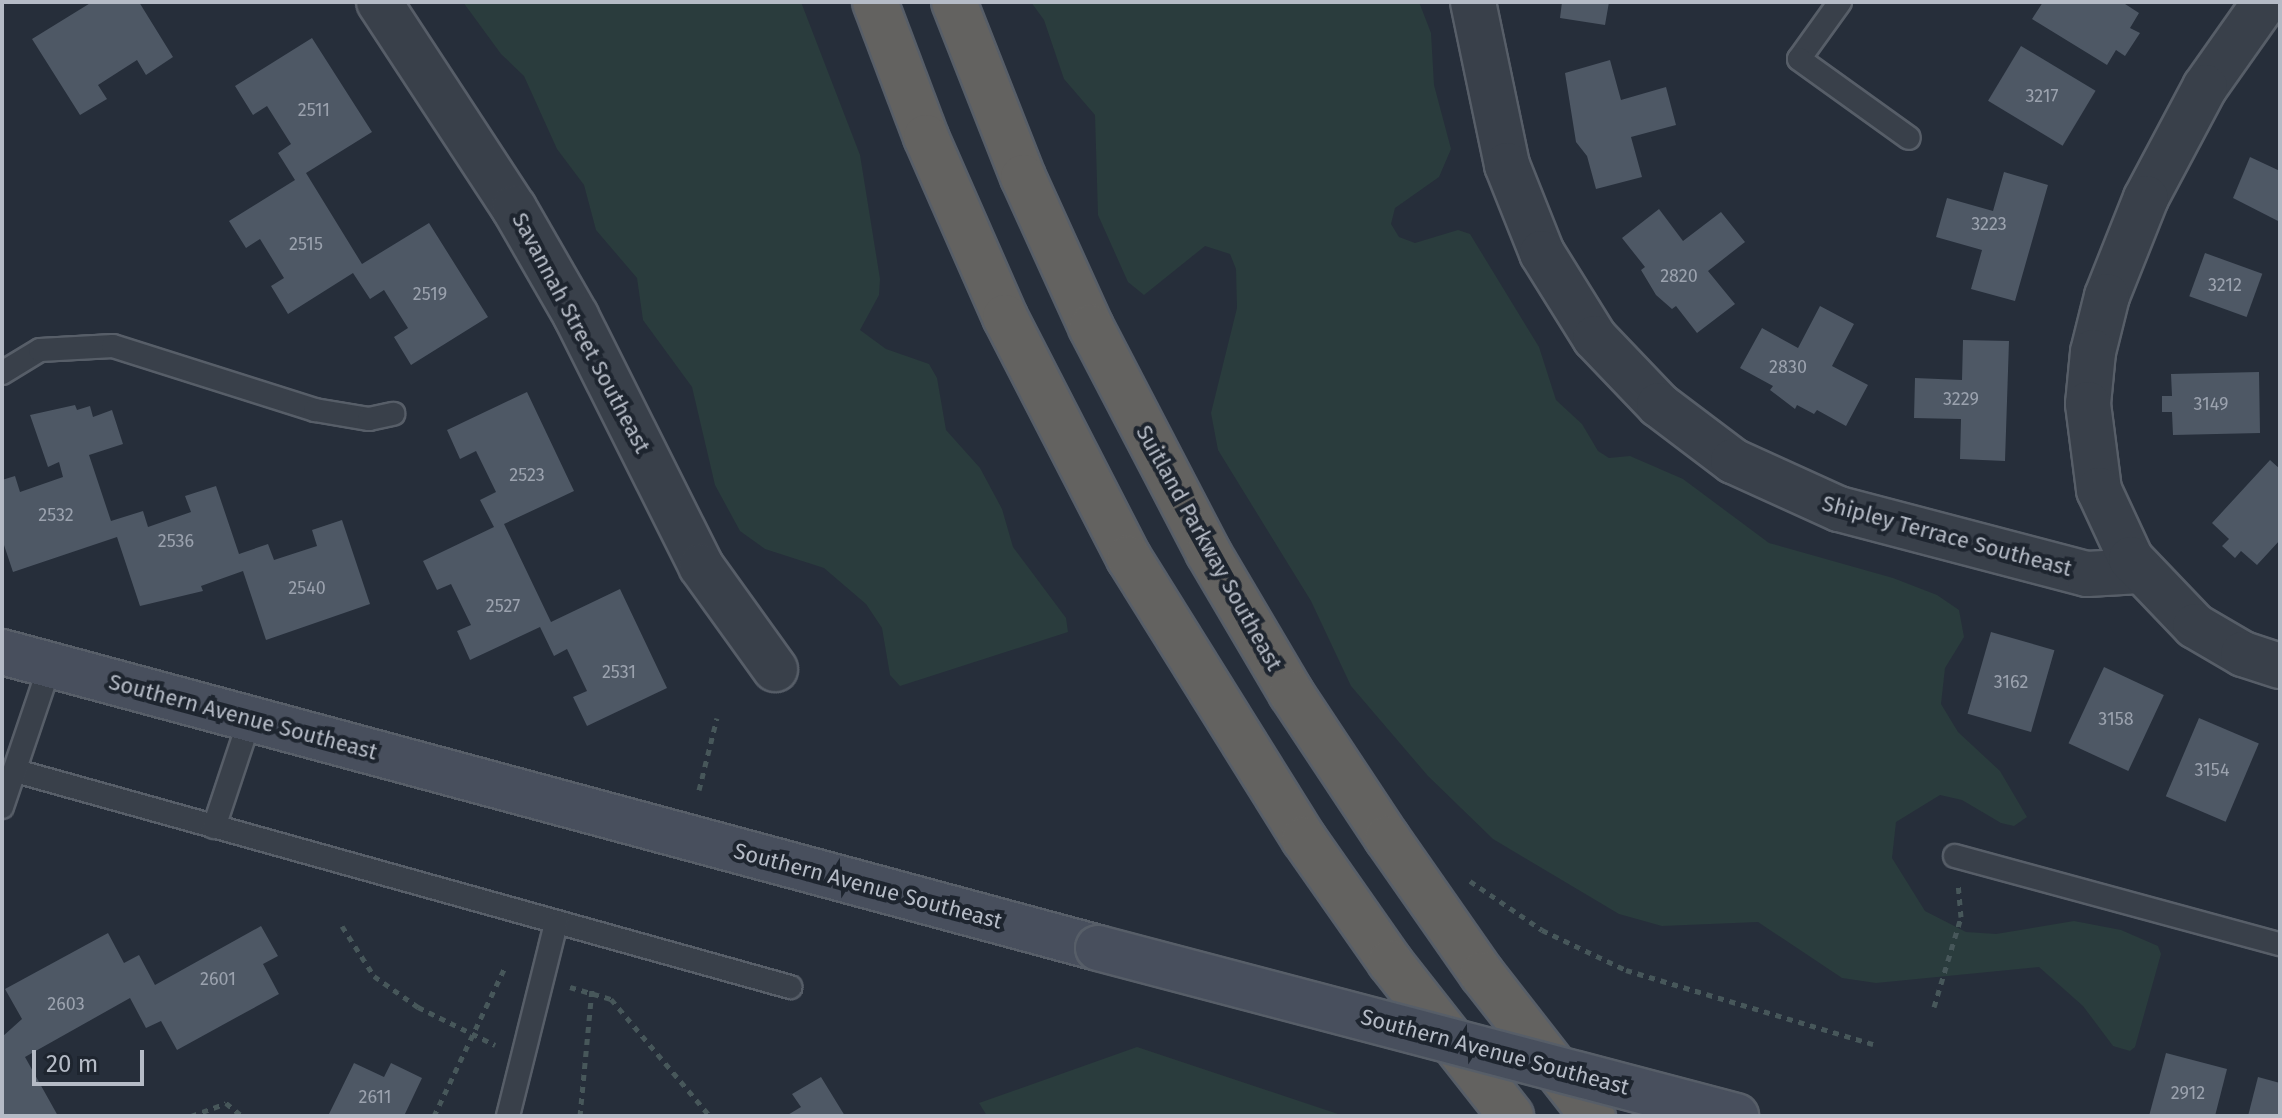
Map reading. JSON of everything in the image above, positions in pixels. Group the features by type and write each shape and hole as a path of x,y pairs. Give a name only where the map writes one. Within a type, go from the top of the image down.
{"highway":[{"path":"875,2 926,137 1005,317 1129,558 1304,839 1440,1028 1511,1116"},
{"name":"Suitland Parkway Southeast","path":"954,2 1023,177 1085,314 1208,552 1339,767 1541,1051 1593,1116"}],"main road":[{"name":"Southern Avenue Southeast","path":"2,652 1098,948 1736,1116"}],"street":[{"name":"Savannah Street Southeast","path":"379,2 560,289 701,566 775,669"},
{"name":"Shipley Terrace Southeast","path":"1473,2 1507,165 1542,253 1595,338 1659,405 1733,461 1828,505 2087,574 2140,571"},
{"path":"2265,2 2205,87 2156,177 2121,259 2093,352 2088,404 2094,471 2112,525 2140,571 2166,602 2210,637 2280,666"}],"lane":[{"path":"1840,2 1799,59 1909,138"},
{"path":"2,373 40,350 113,346 315,410 369,419 393,414"},
{"path":"2,807 50,665"},
{"path":"214,827 250,719"},
{"path":"16,771 790,987"},
{"path":"1955,856 2280,944"},
{"path":"508,1116 556,923"}],"path":[{"path":"699,790 717,718"},
{"path":"1934,1007 1961,917 1955,856"},
{"path":"1461,872 1542,930 1626,970 1873,1044"},
{"path":"342,926 374,976 472,1036 523,1057"},
{"path":"434,1116 505,967"},
{"path":"543,977 592,990 611,999 710,1116"},
{"path":"580,1116 592,990"},
{"path":"191,1116 226,1103 242,1116"}],"shaded area":[{"path":"463,2 801,2 860,155 880,279 879,295 860,330 886,349 929,364 937,378 946,430 980,468 1002,509 1013,547 1066,618 1068,632 900,686 890,675 882,628 866,604 824,568 765,549 740,531 715,485 692,387 643,320 637,278 596,230 584,185 557,149 524,76 501,54"},
{"path":"1031,2 1419,2 1431,33 1434,85 1451,149 1439,177 1395,208 1391,224 1399,237 1415,243 1458,230 1470,234 1539,347 1556,400 1582,424 1598,451 1609,458 1630,456 1683,479 1769,543 1893,578 1937,595 1959,610 1964,637 1945,668 1941,704 1958,732 2000,771 2027,817 2014,826 2001,823 1962,800 1940,795 1896,822 1892,858 1925,911 1966,932 1996,934 2074,921 2121,930 2158,946 2161,954 2135,1047 2130,1051 2113,1046 2083,1006 2039,967 1876,983 1842,978 1758,922 1662,926 1619,914 1493,839 1428,776 1351,686 1311,601 1218,450 1211,413 1237,308 1236,269 1230,254 1205,246 1144,295 1128,282 1098,215 1095,115 1064,79 1044,20"},
{"path":"1137,1047 1344,1116 987,1116 979,1103"}],"building":[{"path":"92,2 139,2 173,57 146,75 137,60 98,85 107,99 80,115 32,39"},
{"path":"1562,2 1609,2 1605,25 1560,18"},
{"path":"2043,2 2122,2 2139,13 2130,28 2140,33 2125,56 2116,50 2107,65 2032,19"},
{"path":"312,38 372,132 306,173 362,264 429,223 488,317 411,365 394,337 408,328 384,290 370,299 353,273 288,314 271,286 284,278 260,239 246,248 229,221 295,180 278,153 291,144 267,106 253,115 235,86"},
{"path":"2021,46 2096,91 2063,146 1988,101"},
{"path":"1610,60 1621,100 1666,87 1676,125 1631,137 1642,177 1596,189 1587,156 1576,142 1565,73"},
{"path":"2250,157 2280,171 2280,222 2233,198"},
{"path":"2004,172 2048,185 2015,301 1971,289 1982,250 1936,237 1947,198 1993,211"},
{"path":"1659,209 1683,241 1721,212 1745,242 1708,271 1735,304 1697,333 1676,306 1672,309 1656,295 1641,270 1645,267 1622,238"},
{"path":"2205,253 2262,274 2247,317 2189,296"},
{"path":"1820,306 1854,324 1832,366 1868,385 1846,426 1817,410 1814,414 1797,405 1795,409 1770,390 1773,386 1740,368 1762,328 1798,348"},
{"path":"1963,340 2009,341 2005,461 1960,459 1961,419 1914,418 1915,378 1962,380"},
{"path":"2259,372 2260,433 2173,435 2172,412 2162,412 2162,396 2172,396 2171,374"},
{"path":"527,392 574,491 504,524 551,622 620,589 667,688 587,726 573,697 587,691 567,649 554,656 540,627 470,660 457,631 471,625 451,584 437,590 423,561 494,527 480,500 496,492 476,451 460,459 447,430"},
{"path":"75,405 77,410 90,406 93,417 112,410 123,444 89,455 111,521 143,511 148,527 191,512 185,496 216,486 239,554 268,544 274,560 317,546 312,530 342,520 370,604 266,640 243,571 201,586 203,591 140,606 117,537 13,572 2,539 2,480 15,476 20,492 63,477 59,462 48,467 30,415"},
{"path":"2270,460 2280,469 2280,540 2257,565 2241,551 2235,558 2222,546 2229,539 2212,523"},
{"path":"1991,632 2054,650 2031,732 1968,714"},
{"path":"2104,667 2164,695 2128,771 2069,743"},
{"path":"2199,718 2259,743 2226,822 2166,796"},
{"path":"261,926 278,956 263,964 279,994 177,1050 161,1021 146,1028 130,998 25,1057 58,1116 2,1116 2,1037 22,1019 5,989 108,933 124,963 139,955 155,985"},
{"path":"2166,1053 2227,1069 2215,1116 2149,1116"},
{"path":"354,1063 384,1077 391,1063 422,1078 404,1116 328,1116"},
{"path":"821,1077 845,1116 786,1116 801,1107 792,1094"},
{"path":"2258,1077 2280,1083 2280,1116 2248,1116"}]}
